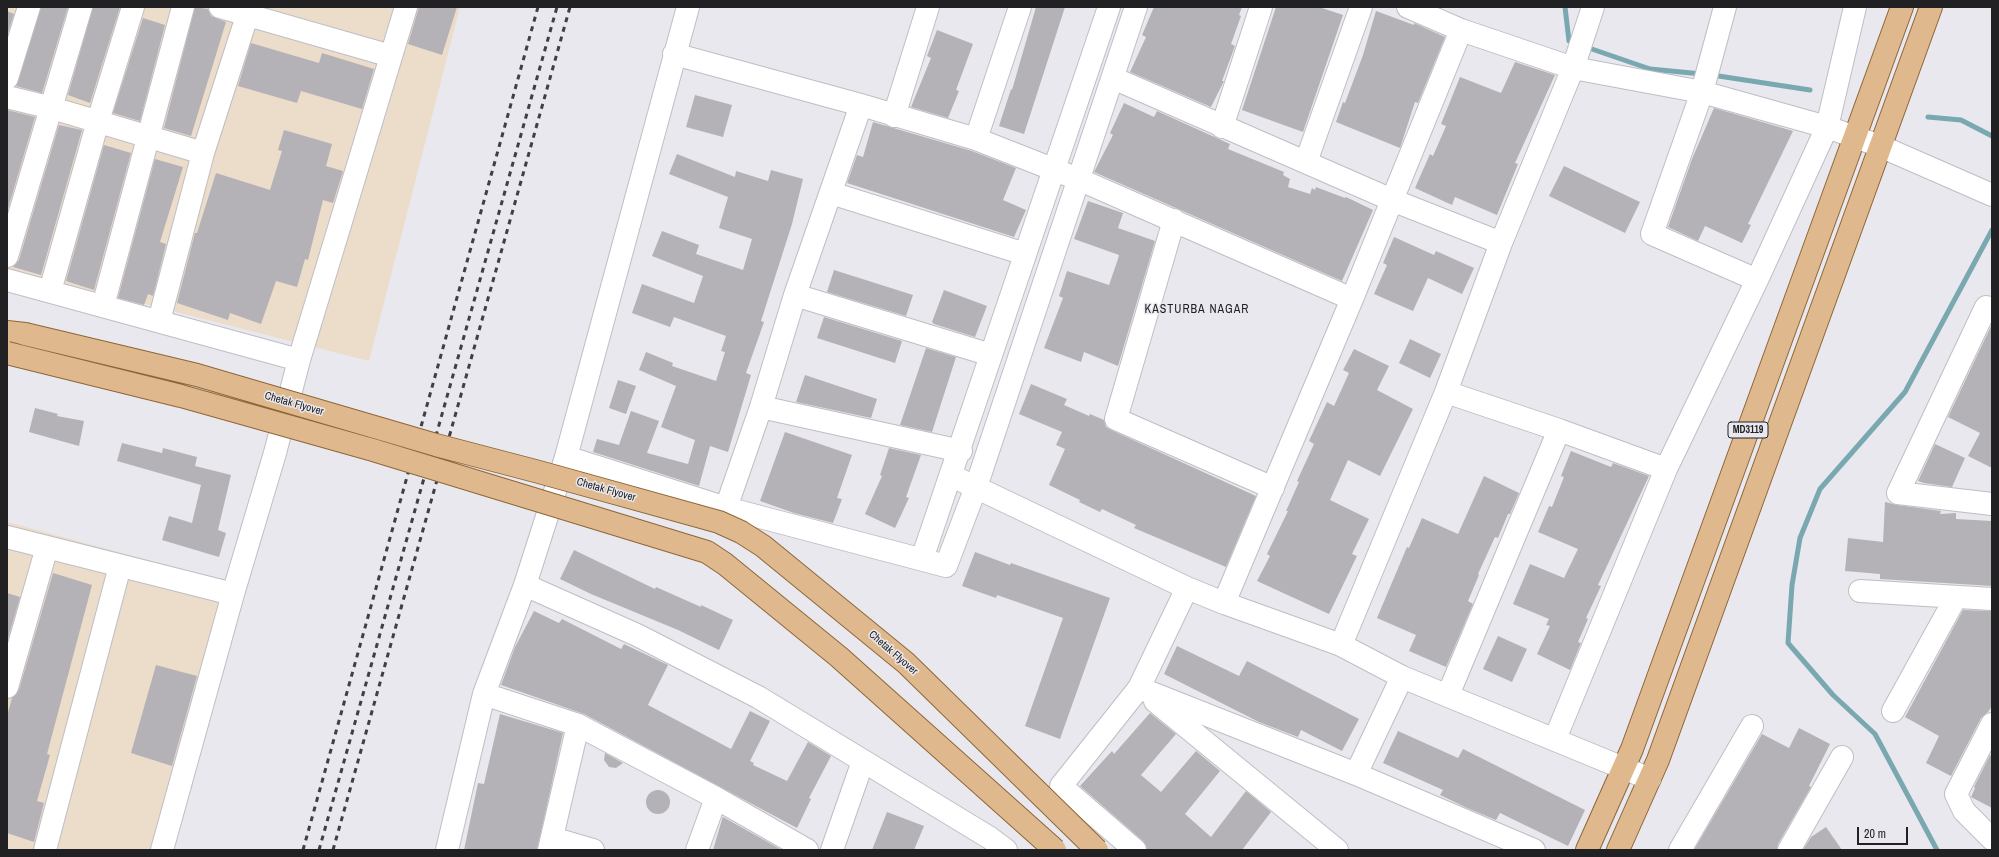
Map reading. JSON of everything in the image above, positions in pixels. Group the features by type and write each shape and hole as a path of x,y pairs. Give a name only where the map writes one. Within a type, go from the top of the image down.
{"main road":[{"name":"MD3119","path":"1587,850 1635,742 1902,7"},
{"name":"MD3119","path":"1618,850 1650,779 1931,7"},
{"name":"Chetak Flyover","path":"16,333 197,375 436,445 719,522 741,532 763,546 906,663 1097,850"},
{"name":"Chetak Flyover","path":"7,353 181,396 336,440 707,552 725,564 839,657 1055,850"}],"street":[{"path":"7,78 29,7"},
{"path":"7,256 81,7"},
{"path":"50,291 98,121 133,7"},
{"path":"103,306 183,7"},
{"path":"220,7 247,16 391,56"},
{"path":"162,850 233,594 275,453 299,360 406,7"},
{"path":"447,850 484,694 525,585 566,457 674,54 688,7"},
{"path":"894,116 928,7"},
{"path":"976,139 1020,7"},
{"path":"922,560 961,451 991,355 1109,7"},
{"path":"566,457 726,508 946,566 976,487 1136,7"},
{"path":"1222,127 1261,7"},
{"path":"1306,162 1361,7"},
{"path":"1408,7 1461,30 1579,50 1702,92 1827,127 1880,146 1986,192"},
{"path":"1341,645 1446,392 1501,243 1579,50 1593,7"},
{"path":"1725,7 1702,92 1652,234 1757,280"},
{"path":"1555,739 1666,469 1757,280 1827,127 1855,7"},
{"path":"159,321 203,154 247,16"},
{"path":"1224,603 1352,299 1461,30"},
{"path":"674,54 861,105 976,139 1078,179 1352,299"},
{"path":"1113,78 1222,127 1392,200 1501,243"},
{"path":"7,97 98,121 203,154"},
{"path":"726,508 761,407 795,295 861,105"},
{"path":"831,193 1025,254"},
{"path":"1174,220 1116,419 1273,488"},
{"path":"7,280 299,360"},
{"path":"795,295 991,355"},
{"path":"1992,310 1986,306 1898,493 1992,504"},
{"path":"1446,392 1559,430 1666,469"},
{"path":"761,407 961,451"},
{"path":"1448,695 1559,430"},
{"path":"952,476 1186,588 1341,645 1402,677 1650,779"},
{"path":"7,537 233,594"},
{"path":"7,687 47,547"},
{"path":"45,850 120,566"},
{"path":"525,585 637,635 751,694 863,761 994,846"},
{"path":"1135,850 1061,786 1139,688 1186,588"},
{"path":"1860,591 1992,599"},
{"path":"1893,710 1956,597"},
{"path":"1356,774 1402,677"},
{"path":"1139,688 1356,774 1534,850"},
{"path":"1139,688 1336,850"},
{"path":"484,694 578,725 716,798 807,850"},
{"path":"1992,724 1956,794 1964,811 1992,838"},
{"path":"578,725 550,844 593,850"},
{"path":"1680,850 1752,726"},
{"path":"1789,850 1842,757"},
{"path":"832,850 863,761"},
{"path":"697,850 716,798"}],"shaded area":[{"path":"7,7 460,7 369,361 7,269"},
{"path":"7,522 241,585 170,850 7,850"}],"building":[{"path":"41,7 68,7 42,93 16,86"},
{"path":"93,7 120,7 90,103 68,95"},
{"path":"195,7 208,9 211,16 226,22 191,136 164,128"},
{"path":"419,7 457,7 442,55 408,44"},
{"path":"1036,7 1065,7 1024,134 999,126 1011,89 1012,90"},
{"path":"1154,7 1242,7 1239,15 1241,16 1231,44 1235,46 1222,81 1224,81 1211,107 1130,72 1146,37 1142,35"},
{"path":"1276,7 1319,7 1343,15 1303,132 1242,110"},
{"path":"7,11 14,14 7,36"},
{"path":"1376,11 1414,25 1414,23 1445,37 1418,103 1415,102 1400,148 1336,122 1343,102 1345,103 1363,55"},
{"path":"143,18 165,25 140,121 113,113"},
{"path":"937,30 973,44 956,90 959,91 948,118 911,107 931,58 927,56"},
{"path":"251,43 319,63 322,53 374,69 362,109 301,91 297,103 238,86"},
{"path":"1515,62 1555,75 1515,163 1518,164 1497,215 1455,197 1452,205 1415,188 1430,154 1433,156 1446,126 1441,124 1460,77 1501,93"},
{"path":"695,95 732,105 723,137 686,127"},
{"path":"1124,103 1154,117 1157,111 1230,144 1228,149 1284,172 1283,175 1290,179 1288,187 1310,194 1312,188 1315,190 1316,187 1345,198 1346,197 1373,210 1342,281 1094,172 1113,135 1110,133"},
{"path":"1714,108 1793,131 1748,224 1751,225 1742,243 1705,226 1698,241 1668,227 1692,159"},
{"path":"7,110 35,117 7,212"},
{"path":"873,122 972,151 1016,168 1003,200 1026,210 1014,237 847,183 857,155 863,157"},
{"path":"59,125 82,130 41,275 13,267 19,260"},
{"path":"284,130 332,144 326,166 343,171 333,203 323,200 308,260 305,259 297,287 276,281 261,324 230,313 228,320 177,303 195,233 197,233 216,173 270,190 282,151 278,150"},
{"path":"104,145 131,153 94,290 66,281"},
{"path":"677,154 735,177 736,171 768,181 771,170 803,179 792,224 761,321 764,322 746,373 751,375 728,452 710,446 699,486 593,452 597,439 619,445 631,411 659,421 647,453 688,464 695,440 661,427 676,386 639,370 646,352 673,363 672,366 716,381 725,352 721,351 726,336 674,317 670,327 632,313 642,284 694,303 703,276 652,256 662,231 699,245 696,254 743,270 752,239 719,228 728,197 669,174"},
{"path":"155,159 183,167 160,242 166,244 153,296 148,294 144,305 118,298"},
{"path":"1564,166 1640,202 1625,233 1549,196"},
{"path":"1088,201 1123,213 1118,228 1155,241 1118,366 1084,352 1081,362 1044,348 1063,298 1059,296 1067,271 1109,285 1118,259 1119,255 1074,239"},
{"path":"1394,237 1434,255 1436,251 1474,268 1462,294 1428,278 1413,311 1374,294 1387,265 1383,263"},
{"path":"834,270 913,295 906,316 827,292"},
{"path":"944,290 987,306 975,337 934,324 932,322"},
{"path":"824,317 902,341 895,363 817,338"},
{"path":"1992,324 1992,468 1968,456 1980,433 1948,417"},
{"path":"1410,339 1441,354 1430,378 1399,363"},
{"path":"926,348 956,357 932,432 900,425"},
{"path":"1354,349 1389,366 1377,390 1413,409 1380,476 1348,460 1330,500 1369,519 1352,554 1357,556 1329,614 1257,581 1270,556 1267,554 1288,511 1286,511 1299,482 1297,481 1314,444 1309,441 1327,402 1334,406 1349,373 1343,370"},
{"path":"805,375 877,399 871,418 796,402"},
{"path":"618,380 636,386 626,414 609,408"},
{"path":"1031,384 1067,399 1064,405 1089,416 1090,414 1104,420 1106,427 1111,430 1256,496 1226,567 1134,528 1136,525 1102,509 1100,512 1079,502 1080,500 1049,485 1065,449 1056,445 1062,432 1019,414"},
{"path":"35,408 58,414 57,416 84,421 79,446 29,432"},
{"path":"785,432 852,455 837,498 842,499 833,523 794,513 760,501"},
{"path":"122,443 162,453 163,448 197,457 195,466 231,475 218,530 226,533 219,557 162,540 169,516 192,523 201,485 117,461"},
{"path":"1935,444 1965,458 1952,487 1918,481"},
{"path":"889,448 921,455 906,497 909,498 895,528 865,514 882,476 880,475"},
{"path":"1571,451 1611,467 1613,463 1649,476 1598,585 1601,586 1586,618 1588,619 1578,642 1581,643 1570,670 1537,654 1550,626 1546,625 1549,619 1513,604 1530,564 1564,578 1578,549 1538,532 1549,506 1552,507 1564,477 1561,476"},
{"path":"1484,476 1519,493 1498,538 1495,537 1478,574 1479,575 1468,601 1473,604 1446,667 1409,651 1416,635 1377,618 1407,547 1409,548 1422,518 1458,534"},
{"path":"1885,502 1941,511 1940,514 1956,513 1956,519 1992,521 1992,586 1880,579 1880,574 1845,571 1848,538 1883,542"},
{"path":"574,550 655,589 656,587 733,620 719,650 678,630 591,594 560,579"},
{"path":"975,552 1110,598 1060,739 1025,726 1063,618 997,595 996,598 962,586"},
{"path":"53,573 92,585 47,754 50,755 37,801 44,803 34,842 7,833 7,716 12,698 19,690"},
{"path":"7,593 20,597 7,642"},
{"path":"1963,610 1992,611 1992,706 1981,718 1951,776 1926,763 1939,736 1905,717"},
{"path":"534,611 559,623 562,619 621,649 624,644 668,665 648,705 731,749 750,711 770,721 750,761 754,763 753,765 787,781 808,742 831,756 809,798 811,799 797,828 584,714 501,685 515,647"},
{"path":"1498,636 1527,649 1512,682 1483,669"},
{"path":"1177,646 1239,676 1247,661 1359,719 1342,751 1301,730 1298,737 1259,722 1164,674"},
{"path":"156,665 197,676 172,766 131,753"},
{"path":"1150,713 1176,734 1141,775 1161,792 1196,751 1220,771 1185,814 1211,837 1246,791 1271,812 1242,850 1147,850 1143,841 1080,786 1112,751 1114,754"},
{"path":"500,714 563,733 537,850 464,850 478,783 484,784"},
{"path":"1799,728 1830,744 1809,786 1811,787 1778,844 1777,850 1694,850 1762,734 1789,748"},
{"path":"1398,731 1458,758 1463,749 1585,810 1568,846 1500,813 1496,820 1467,808 1440,795 1443,790 1383,763"},
{"path":"605,753 623,763 616,768 609,767 604,760"},
{"path":"1990,755 1992,756 1992,808 1971,797 1975,788 1974,787"},
{"path":"658,790 663,791 669,797 669,807 663,813 658,814 653,813 647,807 646,802 647,797 653,791"},
{"path":"887,812 924,826 914,850 872,850"},
{"path":"723,817 782,850 713,850"},
{"path":"1826,827 1842,850 1803,850 1811,837"}],"waterway":[{"path":"1565,7 1569,41 1577,44"},
{"path":"1586,47 1650,69 1702,74"},
{"path":"1712,75 1810,90"},
{"path":"1928,117 1961,120 1992,136"},
{"path":"1937,850 1875,734 1833,695 1788,643 1792,585 1800,538 1820,489 1905,392 1992,230"}],"railway":[{"path":"303,850 538,7"},
{"path":"319,850 557,7"},
{"path":"333,850 570,7"}],"district":[{"name":"KASTURBA NAGAR","path":"1197,310"}]}
